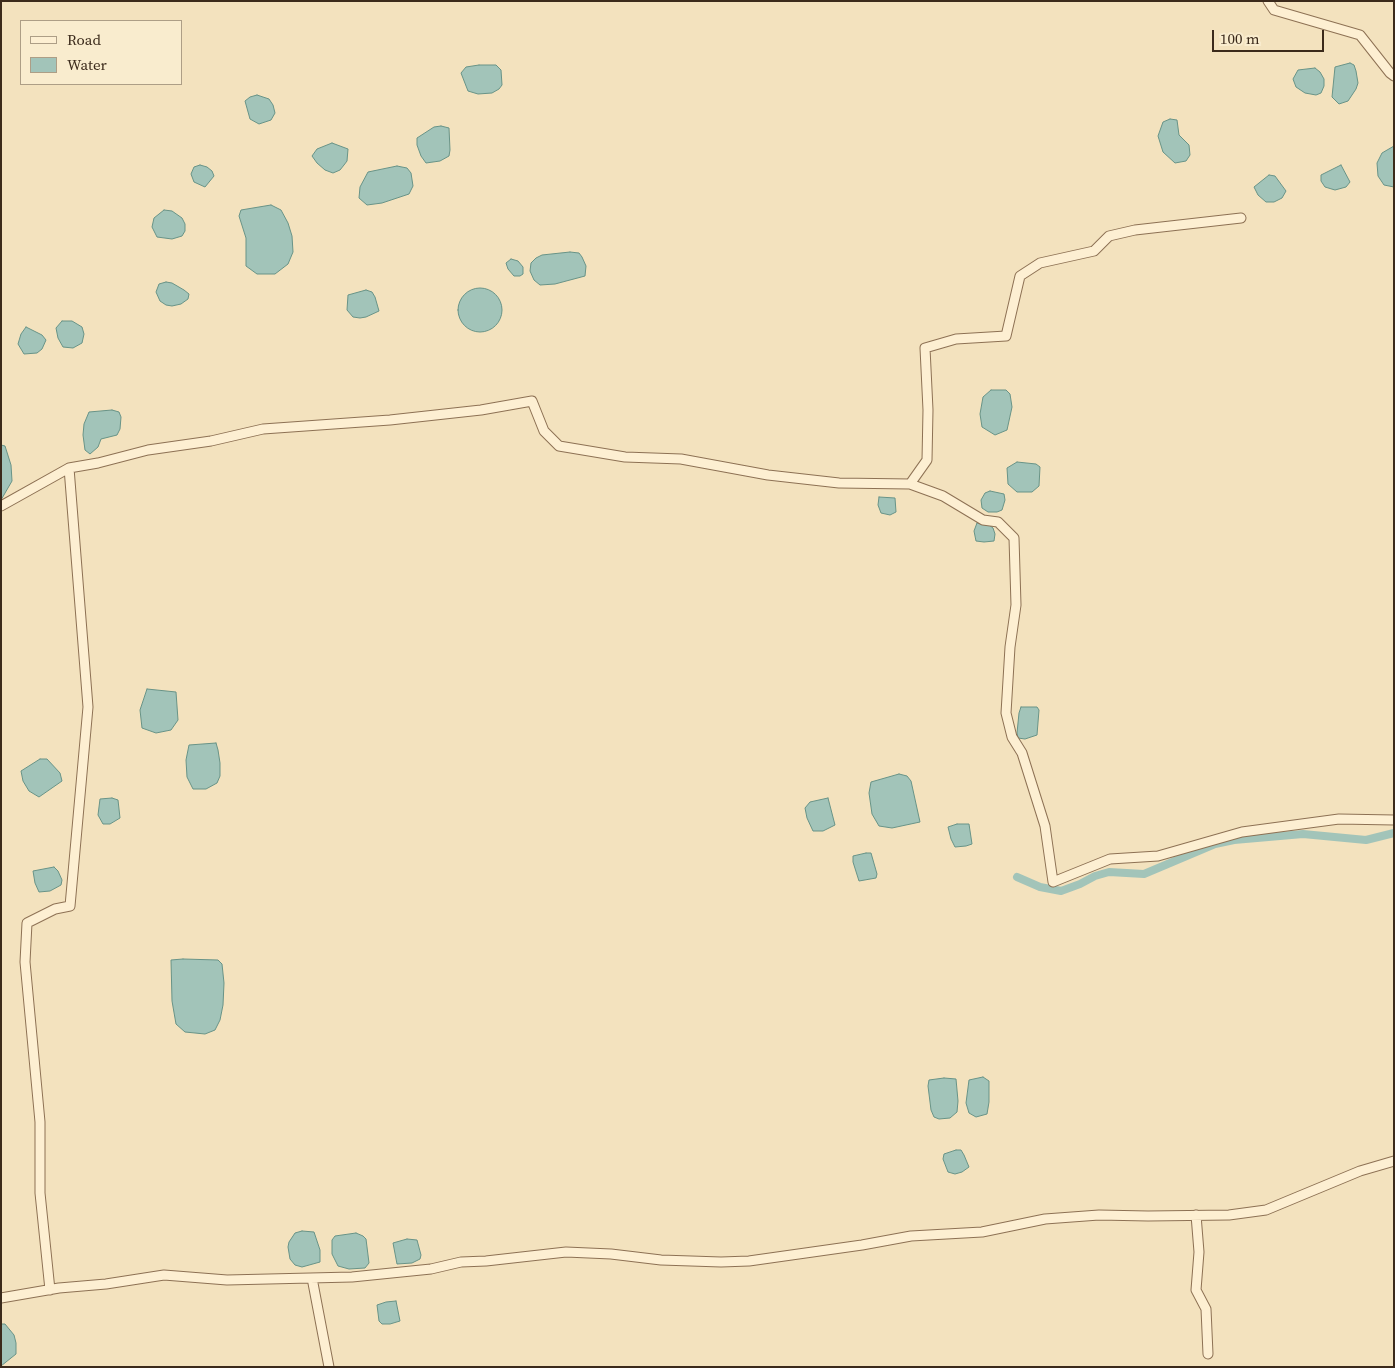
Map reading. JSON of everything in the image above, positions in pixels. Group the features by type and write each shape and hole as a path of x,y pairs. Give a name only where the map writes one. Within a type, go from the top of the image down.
{"street":[{"path":"1268,1 1274,10 1360,35 1394,76"},
{"path":"910,484 927,460 926,348 956,339 1006,336 1020,276 1040,263 1094,251 1109,236 1126,232 1241,218"},
{"path":"1,506 69,468 98,463 148,450 211,441 263,429 390,420 481,410 532,401 544,432 559,446 624,457 681,459 768,475 839,483 910,484 943,496 983,520 998,522 1014,538 1016,605 1010,647 1006,714 1012,737 1022,753 1045,826 1053,882 1110,859 1158,856 1242,832 1340,819 1394,820"},
{"path":"50,1290 40,1194 40,1122 25,962 26,924 55,909 70,906 88,707 69,468"},
{"path":"1,1298 164,1275 226,1280 312,1278 431,1269 461,1262 566,1252 611,1254 661,1260 721,1262 862,1245 911,1236 982,1232 1045,1219 1099,1215 1229,1215 1266,1210 1360,1172 1394,1161"},
{"path":"1196,1216 1199,1252 1196,1290 1206,1309 1208,1354"},
{"path":"312,1278 329,1367"}],"water":[{"path":"1350,63 1354,65 1358,83 1348,101 1339,104 1332,97 1335,67"},
{"path":"496,65 501,70 502,85 499,89 492,93 478,94 468,91 461,73 466,67"},
{"path":"1315,68 1324,79 1321,93 1316,95 1305,93 1296,87 1293,79 1298,70"},
{"path":"257,95 269,99 275,113 271,120 259,124 250,119 245,101"},
{"path":"1170,119 1177,120 1179,135 1189,145 1190,155 1186,161 1175,163 1163,152 1158,136 1163,122"},
{"path":"434,127 449,128 449,156 440,161 426,163 417,145 417,138"},
{"path":"332,143 348,149 347,161 340,170 333,173 325,170 312,156 317,149"},
{"path":"1394,146 1394,187 1384,185 1378,176 1377,163 1382,153"},
{"path":"200,165 207,167 214,176 205,187 194,182 191,174 194,167"},
{"path":"1341,165 1350,182 1346,187 1335,190 1325,187 1321,181 1321,175"},
{"path":"397,166 407,168 411,173 413,186 409,194 382,203 367,205 359,198 360,187 368,172"},
{"path":"1269,175 1275,176 1286,191 1282,198 1274,202 1266,202 1258,195 1254,187"},
{"path":"271,205 281,210 288,223 292,236 293,252 288,264 275,274 257,274 246,266 246,238 239,216 241,210"},
{"path":"164,210 172,211 182,218 185,224 185,231 182,236 172,239 157,237 152,227 154,218"},
{"path":"579,253 582,257 586,266 585,276 555,284 540,285 534,280 530,271 531,263 536,258 542,255"},
{"path":"511,259 518,261 523,267 523,274 520,276 514,276 508,269 506,263"},
{"path":"172,283 184,290 189,294 188,299 181,304 172,306 160,301 156,292 159,284"},
{"path":"484,288 496,294 501,301 501,319 496,326 489,331 476,332 468,329 461,322 458,306 461,298 468,291"},
{"path":"366,290 372,292 379,311 366,317 353,317 347,310 348,295"},
{"path":"62,321 72,321 82,327 84,334 82,343 73,348 63,347 58,338 56,328"},
{"path":"26,327 42,335 46,340 42,349 37,353 24,354 18,344 21,334"},
{"path":"991,390 1006,390 1010,394 1012,407 1007,430 995,435 982,427 980,414 983,397"},
{"path":"112,410 119,412 121,417 120,429 117,435 101,439 98,447 90,454 85,450 83,435 84,424 89,412"},
{"path":"1,445 5,446 11,465 12,481 1,500"},
{"path":"1017,462 1036,464 1040,467 1039,486 1032,492 1017,492 1008,484 1007,468"},
{"path":"990,491 1004,494 1005,500 1002,510 988,512 982,508 981,500 985,493"},
{"path":"879,497 895,498 896,512 890,515 881,513 878,505"},
{"path":"977,523 989,525 993,528 995,534 994,541 976,541 974,531"},
{"path":"147,689 176,692 178,720 171,730 156,733 142,728 140,710"},
{"path":"1021,707 1037,707 1039,710 1037,735 1025,739 1018,738 1017,733"},
{"path":"216,743 220,763 220,776 217,783 206,789 193,789 187,777 186,760 189,745"},
{"path":"40,759 47,759 60,773 62,781 39,797 29,791 23,781 21,771"},
{"path":"899,774 907,776 911,781 920,822 892,828 879,826 872,814 869,793 871,782"},
{"path":"112,798 118,800 120,818 110,824 103,824 98,815 100,799"},
{"path":"828,798 835,825 823,831 813,831 805,808 810,802"},
{"path":"957,824 969,824 972,844 955,847 948,827"},
{"path":"871,853 877,874 876,878 859,881 853,856"},
{"path":"54,867 62,880 61,885 50,891 39,892 33,871"},
{"path":"171,960 218,960 222,964 224,983 220,1020 215,1030 205,1034 185,1032 176,1024 172,1001"},
{"path":"983,1077 989,1081 987,1114 976,1117 969,1113 966,1103 969,1080"},
{"path":"956,1079 957,1112 950,1118 939,1119 934,1117 931,1110 928,1086 929,1080"},
{"path":"961,1150 969,1167 955,1174 948,1172 943,1159 944,1154"},
{"path":"302,1231 314,1232 320,1250 320,1262 302,1267 295,1265 290,1259 288,1247 295,1233"},
{"path":"356,1233 366,1239 369,1263 365,1268 349,1269 338,1266 332,1254 332,1240 335,1236"},
{"path":"407,1239 417,1240 421,1255 420,1259 412,1263 397,1264 393,1243"},
{"path":"396,1301 400,1321 382,1324 379,1321 377,1305"},
{"path":"1,1324 5,1324 14,1335 16,1354 1,1366"}],"waterway":[{"path":"1017,877 1040,887 1061,891 1109,872 1144,874 1215,844 1234,840 1303,834 1366,840 1394,833"}]}
